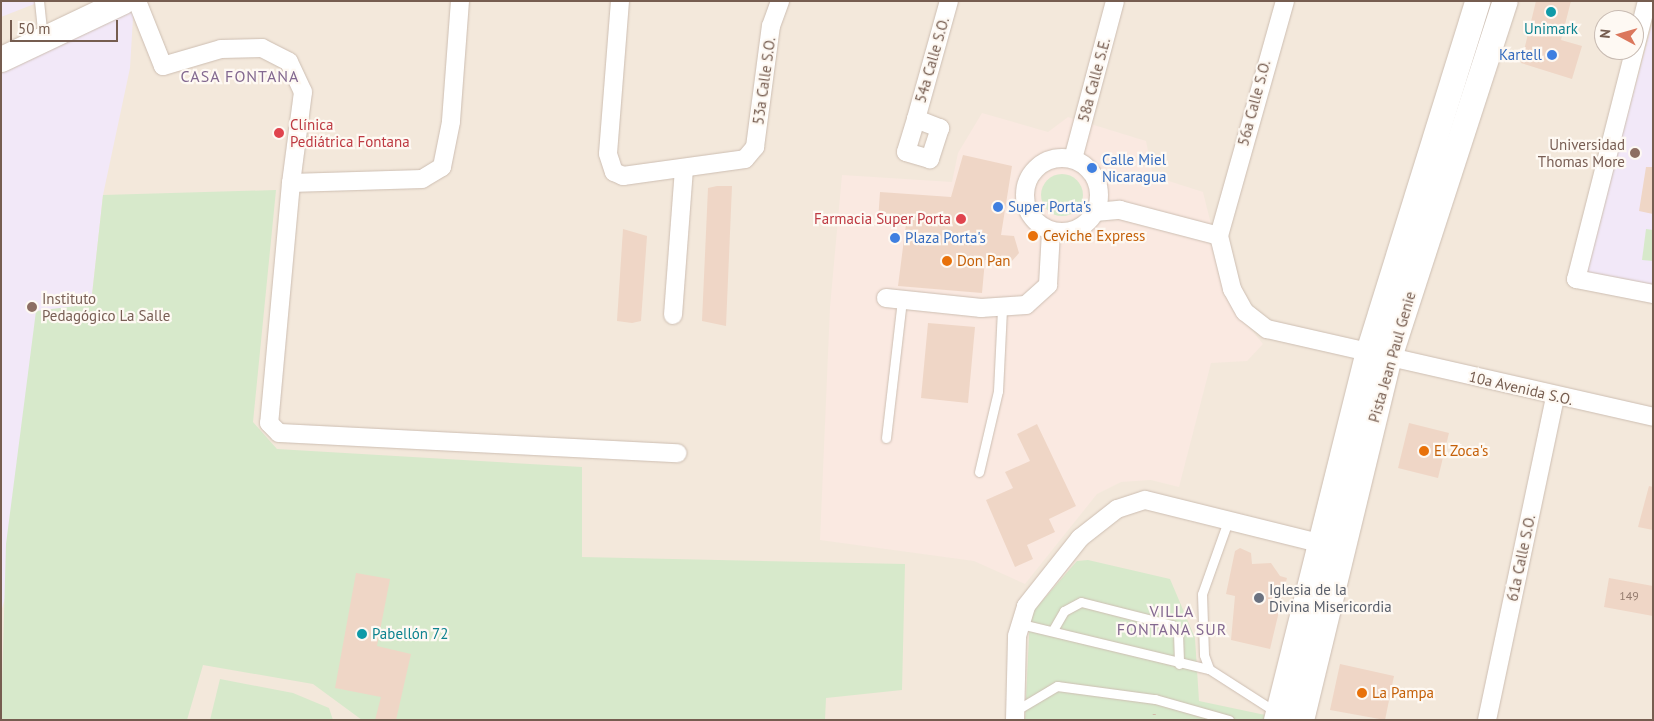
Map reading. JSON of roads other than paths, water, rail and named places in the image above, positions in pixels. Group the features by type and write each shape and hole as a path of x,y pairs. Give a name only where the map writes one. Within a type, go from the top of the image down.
{"main road":[{"path":"1,59 123,1"},
{"name":"Pista Jean Paul Genie","path":"1286,718 1378,354 1477,1"},
{"name":"Pista Jean Paul Genie","path":"1378,354 1505,1"}],"street":[{"path":"137,1 163,66 221,49 262,48 288,62 303,92 291,183 270,422 279,433 677,453"},
{"path":"291,183 422,179 442,167 451,122 460,1"},
{"path":"620,1 608,154 614,172 624,176 684,170 673,314"},
{"name":"53a Calle S.O.","path":"684,170 745,159 755,147 771,26 780,1"},
{"name":"54a Calle S.O.","path":"916,119 948,1"},
{"name":"58a Calle S.E.","path":"1073,158 1115,1"},
{"name":"56a Calle S.O.","path":"1219,236 1285,1"},
{"path":"1647,1 1576,278 1653,294"},
{"path":"1095,212 1098,186 1094,174 1073,158 1047,160 1028,177 1025,196 1030,215 1051,231 1076,230 1095,212 1120,210 1219,236"},
{"path":"894,299 1002,309 1026,305 1048,285 1051,231"},
{"name":"10a Avenida S.O.","path":"1219,236 1232,289 1245,312 1267,329 1653,417"},
{"name":"61a Calle S.O.","path":"1487,720 1555,396"},
{"path":"1015,715 1020,624 1026,606 1080,538 1117,509 1145,500 1331,546"}],"lane":[{"path":"39,1 43,40"},
{"path":"886,438 894,299"},
{"path":"979,472 998,391 1002,309"},
{"path":"1209,669 1204,655 1202,594 1228,521"},
{"path":"1053,630 1064,611 1081,602 1172,625 1178,633 1179,664"},
{"path":"1020,624 1053,630 1179,664 1209,669 1286,718"},
{"path":"1015,715 1057,686 1155,699 1229,720"}],"place":[{"name":"Unimark","path":"1551,12"},
{"name":"Kartell","path":"1552,55"},
{"name":"Clínica Pediátrica Fontana","path":"279,133"},
{"name":"Universidad Thomas More","path":"1635,153"},
{"name":"Calle Miel Nicaragua","path":"1092,168"},
{"name":"Super Porta's","path":"998,207"},
{"name":"Farmacia Super Porta","path":"961,219"},
{"name":"Ceviche Express","path":"1033,236"},
{"name":"Plaza Porta's","path":"895,238"},
{"name":"Don Pan","path":"947,261"},
{"name":"Instituto Pedagógico La Salle","path":"32,307"},
{"name":"El Zoca's","path":"1424,451"},
{"name":"Iglesia de la Divina Misericordia","path":"1259,598"},
{"name":"Pabellón 72","path":"362,634"},
{"name":"La Pampa","path":"1362,693"}],"district":[{"name":"CASA FONTANA","path":"240,76"},
{"name":"VILLA FONTANA SUR","path":"1172,620"}]}
